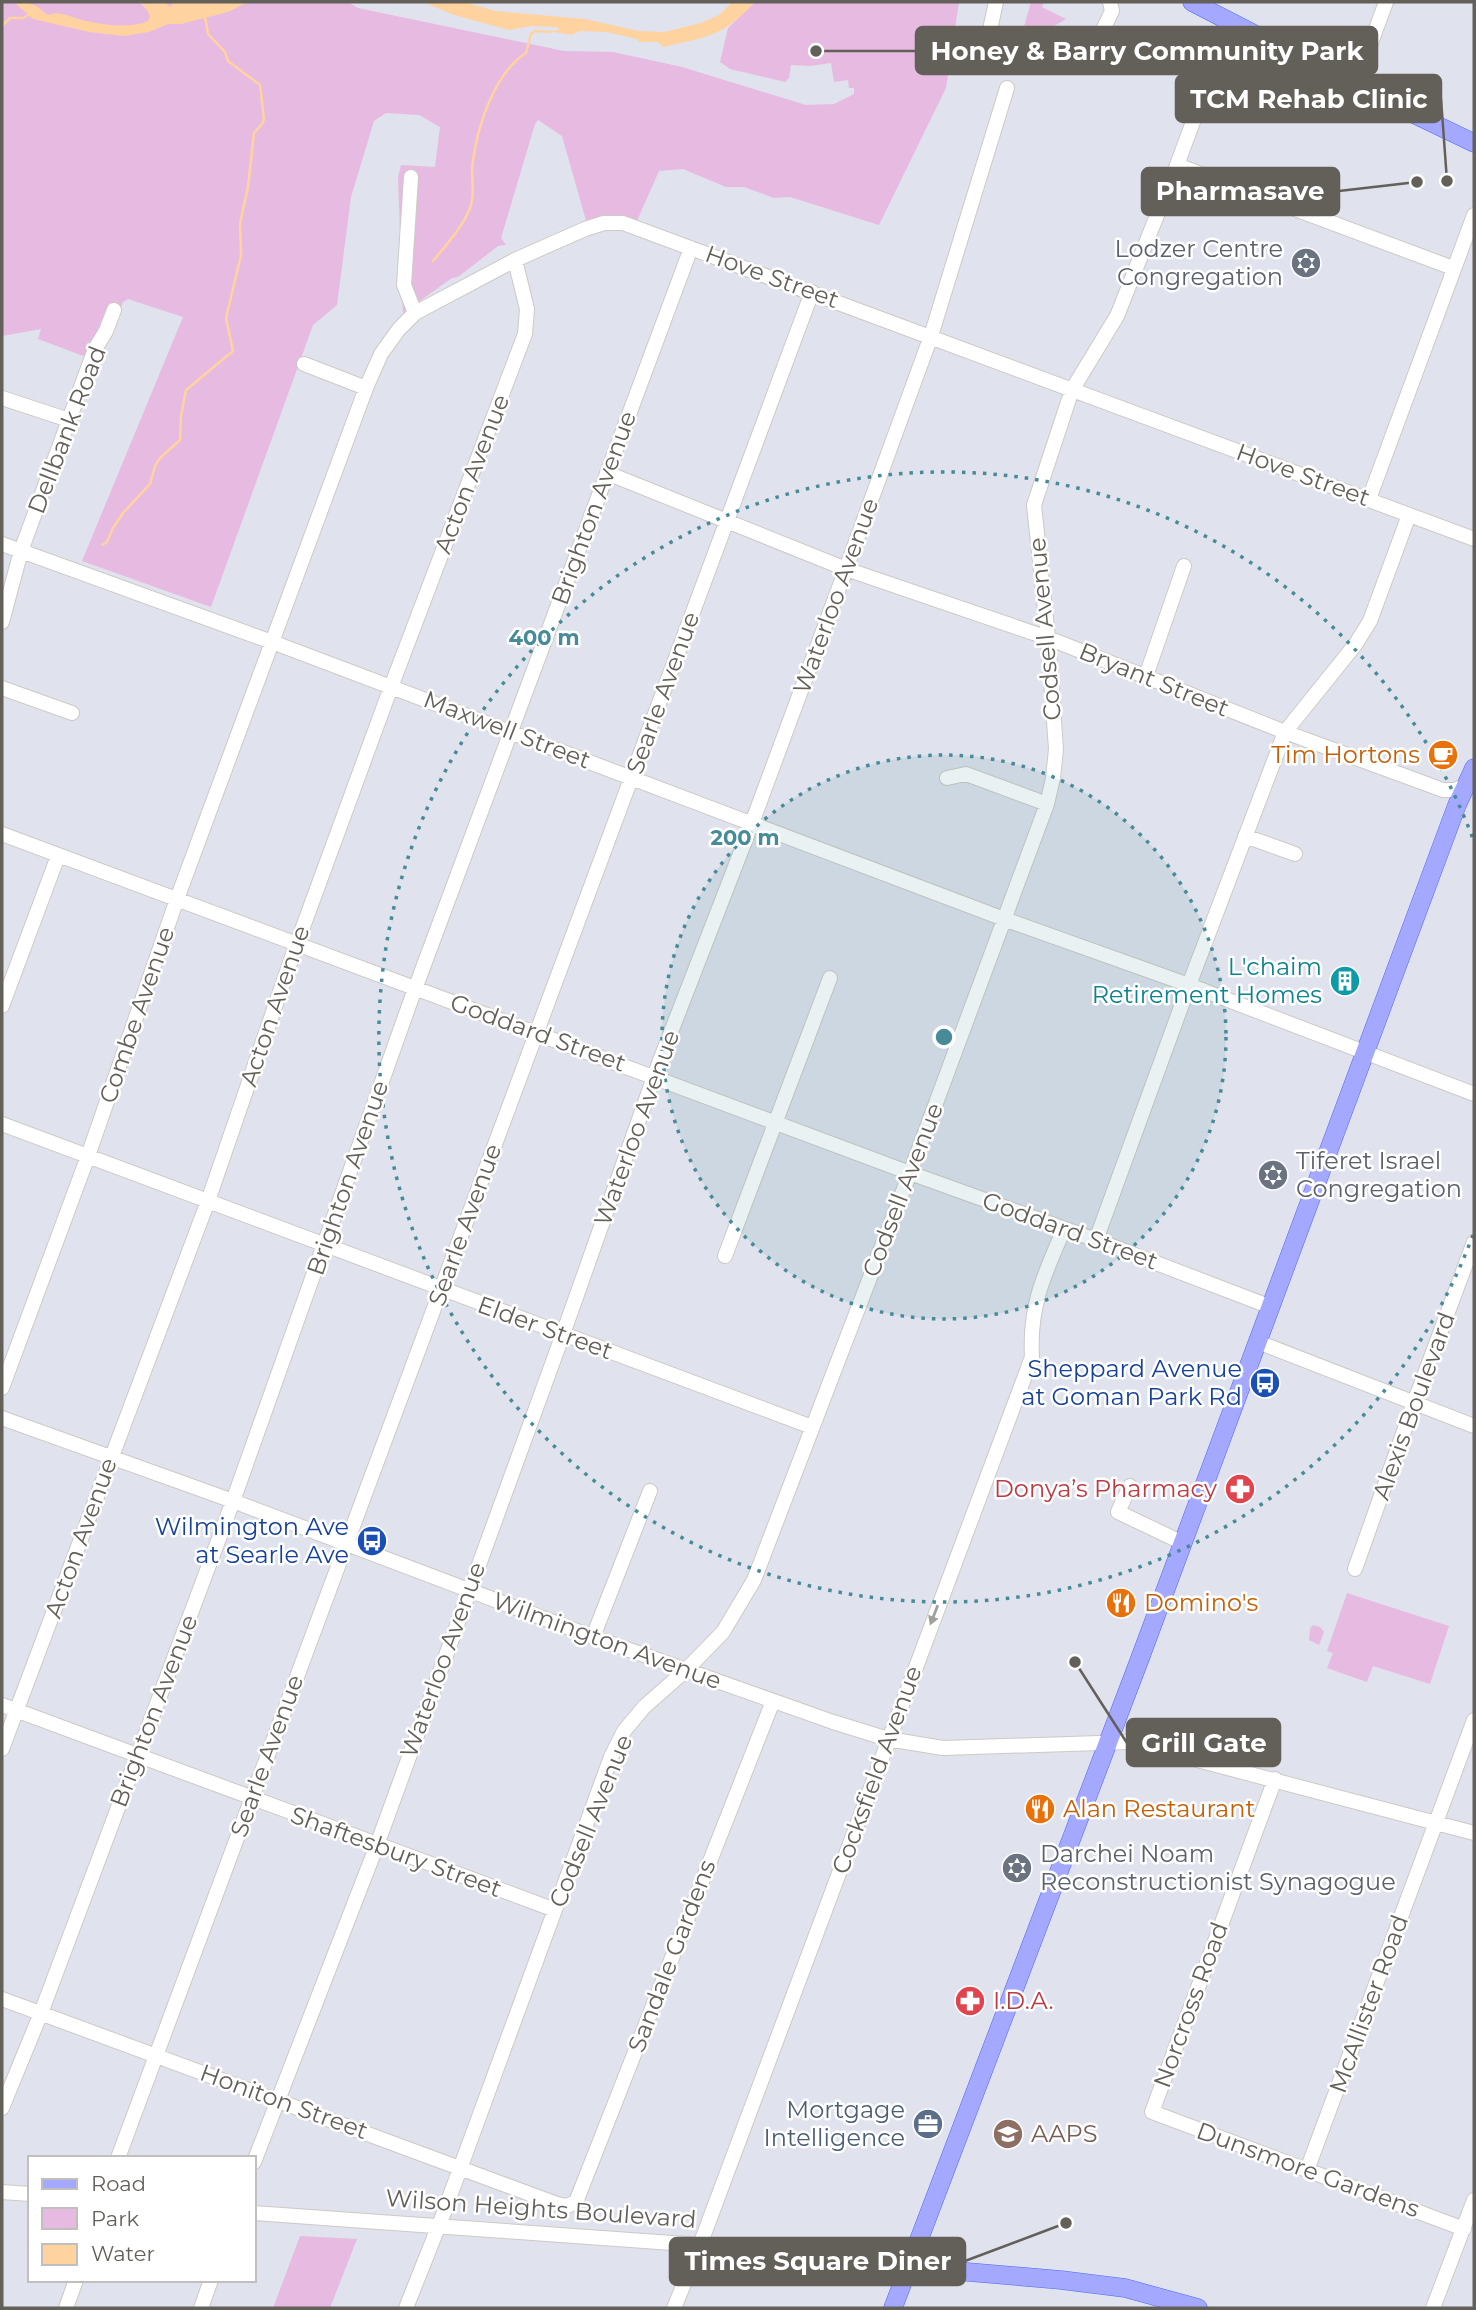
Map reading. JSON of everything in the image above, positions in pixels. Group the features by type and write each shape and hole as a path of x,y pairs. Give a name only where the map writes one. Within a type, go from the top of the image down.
{"main road":[{"path":"1192,2 1355,86 1474,143"},
{"path":"893,2308 1109,1741 1457,805 1472,778"},
{"name":"Wilson Heights Boulevard","path":"909,2267 1125,2288 1198,2308"}],"street":[{"path":"996,2 986,48 989,53 1040,67 1053,64 1093,45 1112,11 1110,2"},
{"path":"1355,86 1386,2"},
{"name":"Codsell Avenue","path":"406,2308 439,2227 611,1757 625,1731 644,1707 723,1632 754,1580 910,1173 1046,804 1053,778 1056,748 1034,505 1072,390 1117,316 1230,22"},
{"name":"Waterloo Avenue","path":"256,2157 377,1845 655,1077 752,823 931,336 1007,88"},
{"path":"1177,165 1453,268"},
{"path":"411,177 404,285 415,313"},
{"path":"1369,499 1474,215"},
{"name":"Hove Street","path":"272,642 366,388 381,354 399,329 415,313 515,260 604,223 623,223 1474,539"},
{"name":"Brighton Avenue","path":"2,2108 41,2013 233,1501 415,988 691,248"},
{"name":"Acton Avenue","path":"2,1749 208,1201 297,943 391,687 525,334 527,309 515,260"},
{"name":"Searle Avenue","path":"119,2156 812,292"},
{"name":"Dellbank Road","path":"2,622 21,551 95,349 114,310"},
{"path":"304,364 366,388"},
{"path":"2,398 69,420"},
{"name":"Bryant Street","path":"607,473 846,569 1048,638 1285,732 1443,790 1455,790 1472,778"},
{"path":"1096,1240 1285,732 1355,645 1370,621 1409,515"},
{"name":"Maxwell Street","path":"2,544 272,642 1474,1094"},
{"path":"1146,677 1184,566"},
{"name":"Combe Avenue","path":"2,1388 89,1156 177,899 272,642"},
{"path":"2,688 72,713"},
{"path":"947,778 966,774 1046,804"},
{"name":"Goddard Street","path":"2,834 1271,1307"},
{"path":"1245,836 1294,854"},
{"path":"2,1006 58,856"},
{"path":"725,1256 778,1122 830,978"},
{"name":"Elder Street","path":"2,1124 813,1427"},
{"name":"Cocksfield Avenue","path":"674,2308 700,2245 1032,1357 1031,1330 1039,1288 1064,1229"},
{"name":"Alexis Boulevard","path":"1354,1569 1474,1242"},
{"path":"1258,1342 1474,1426"},
{"name":"Wilmington Avenue","path":"2,1418 233,1501 593,1637 888,1739 943,1748 1129,1742 1474,1833"},
{"path":"1130,1486 1118,1512 1183,1543"},
{"path":"593,1637 650,1491"},
{"name":"Sandale Gardens","path":"566,2206 576,2202 773,1701"},
{"name":"Shaftesbury Street","path":"2,1705 555,1910"},
{"name":"McAllister Road","path":"1307,2170 1474,1720"},
{"name":"Norcross Road","path":"1152,2112 1275,1779"},
{"name":"Honiton Street","path":"2,1998 566,2206"},
{"name":"Dunsmore Gardens","path":"1152,2112 1464,2229"},
{"path":"2,2192 28,2194"},
{"path":"1433,2308 1474,2200"},
{"name":"Wilson Heights Boulevard","path":"256,2213 700,2245 909,2267"},
{"path":"66,2308 75,2282"},
{"path":"201,2308 210,2282"}],"green space":[{"path":"2,2 348,2 358,8 564,51 613,52 682,67 806,105 834,104 854,94 854,88 849,88 848,80 834,82 831,63 791,65 789,78 785,82 730,69 720,62 728,28 755,2 959,2 946,88 879,225 790,197 774,198 744,187 726,187 683,169 659,171 636,223 587,224 562,136 538,120 501,238 506,245 498,246 458,277 452,278 403,313 398,177 401,165 435,167 440,127 419,115 386,113 374,121 351,197 337,305 313,325 211,607 82,561 183,317 128,299 121,307 109,303 86,357 38,339 41,329 2,336"},
{"path":"1031,2 1044,2 1042,7 1066,19 1025,43 1021,52 1017,51"},
{"path":"1347,1593 1449,1626 1430,1684 1373,1666 1367,1682 1327,1668 1333,1653 1327,1651"},
{"path":"1313,1625 1324,1632 1319,1645 1309,1640"},
{"path":"300,2236 357,2239 330,2308 273,2308"}],"water":[{"path":"14,2 32,4 47,15 62,14 81,20 125,26 148,21 150,17 147,10 139,2 165,2 170,7 174,2 259,2 244,4 228,12 181,24 168,24 149,32 124,36 89,32 33,19"},
{"path":"423,2 464,2 495,11 585,19 638,31 664,32 701,23 719,15 732,2 755,2 733,22 714,34 664,47 657,42 639,42 637,39 606,32 580,31 571,35 549,31 560,30 556,27 531,26 509,30 454,15"}],"waterway":[{"path":"2,26 10,18 23,18 32,13"},
{"path":"102,545 107,542 123,513 150,484 160,458 180,440 186,390 233,351 226,318 241,255 240,223 248,187 254,133 264,119 260,85 228,61 225,52 208,34 205,16"},
{"path":"433,261 458,229 470,208 475,146 497,86 505,73 526,53 531,34 535,31 550,32"}],"place":[{"name":"Honey & Barry Community Park","path":"816,51"},
{"name":"TCM Rehab Clinic","path":"1447,181"},
{"name":"Pharmasave","path":"1417,182"},
{"name":"Lodzer Centre Congregation","path":"1306,263"},
{"name":"Tim Hortons","path":"1443,755"},
{"name":"L'chaim Retirement Homes","path":"1345,981"},
{"name":"Tiferet Israel Congregation","path":"1273,1175"},
{"name":"Sheppard Avenue at Goman Park Rd","path":"1265,1383"},
{"name":"Donya’s Pharmacy","path":"1240,1489"},
{"name":"Wilmington Ave at Searle Ave","path":"372,1541"},
{"name":"Domino's","path":"1121,1603"},
{"name":"Grill Gate","path":"1075,1662"},
{"name":"Alan Restaurant","path":"1040,1809"},
{"name":"Darchei Noam Reconstructionist Synagogue","path":"1017,1868"},
{"name":"I.D.A.","path":"970,2001"},
{"name":"Mortgage Intelligence","path":"928,2124"},
{"name":"AAPS","path":"1008,2134"},
{"name":"Times Square Diner","path":"1066,2223"}]}
